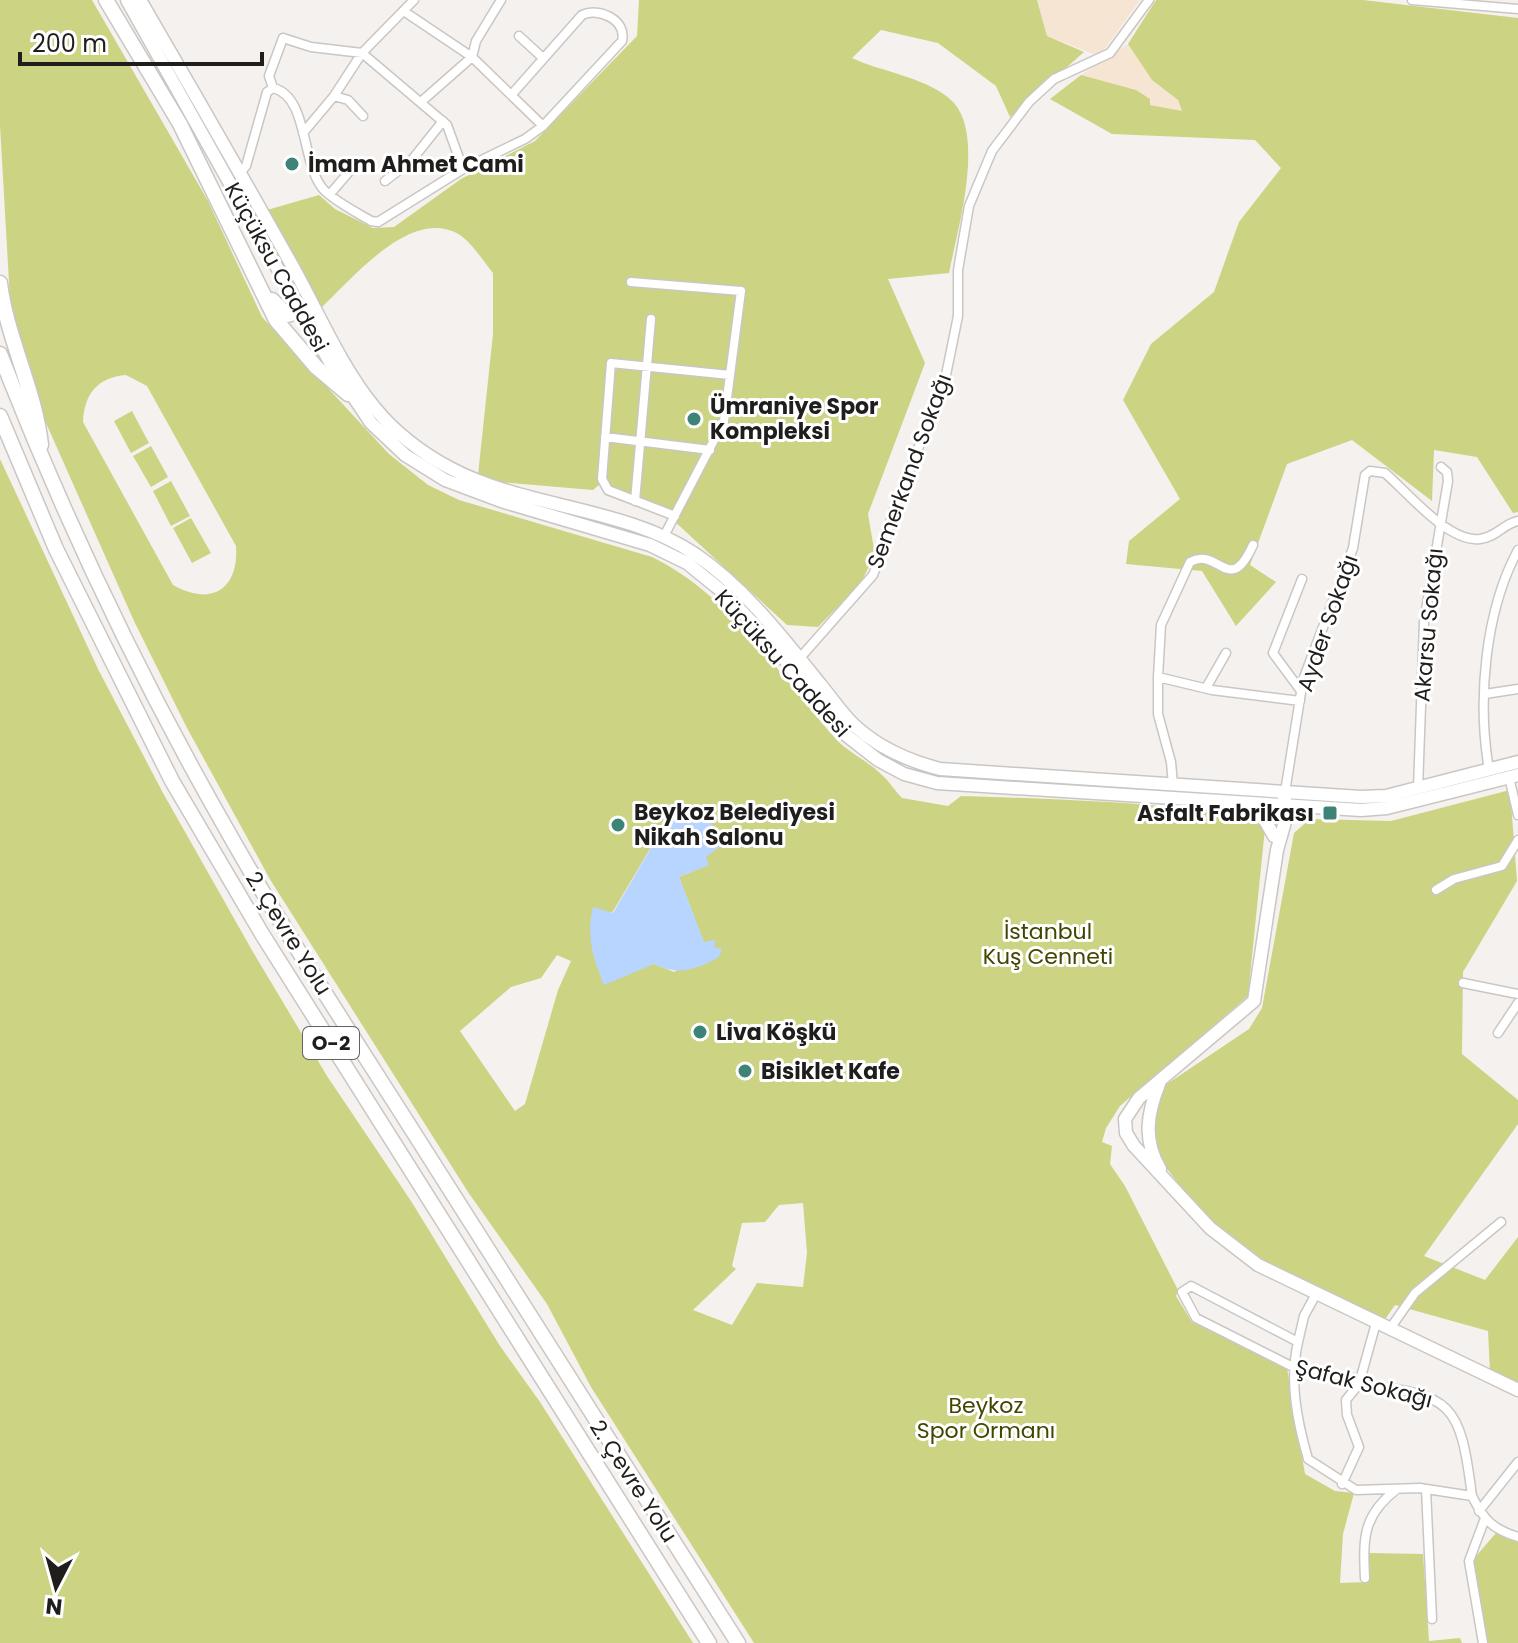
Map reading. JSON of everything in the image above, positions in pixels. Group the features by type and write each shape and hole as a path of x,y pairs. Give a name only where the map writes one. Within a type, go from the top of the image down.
{"highway":[{"path":"106,0 180,124 276,320 316,367 348,394"},
{"path":"235,233 281,312 295,315 302,311"},
{"path":"0,283 11,336 38,418 43,465"},
{"name":"2. Çevre Yolu","path":"0,354 43,465 150,689 232,840 590,1413 738,1643"},
{"name":"2. Çevre Yolu","path":"0,416 56,549 187,806 287,973 709,1643"}],"main road":[{"name":"Küçüksu Caddesi","path":"127,0 309,296 340,356 375,409 437,467"},
{"name":"Küçüksu Caddesi","path":"140,0 235,176 259,234 348,394 371,423 405,455 437,467 501,501 661,544 724,593 795,662 878,760 921,780 1124,787 1173,785 1338,802 1346,796 1386,796 1513,770"},
{"path":"302,311 309,296"},
{"name":"Küçüksu Caddesi","path":"1124,787 1197,798 1284,798 1314,806 1387,808 1491,775"},
{"path":"1197,798 1215,807 1263,817 1279,837"},
{"path":"1124,1122 1139,1098 1254,1001 1279,837 1288,811 1284,798"},
{"path":"1279,837 1290,821 1314,806"},
{"path":"1124,1122 1128,1132 1138,1135 1147,1124 1160,1081"},
{"path":"1124,1122 1134,1146 1234,1249 1258,1265 1316,1294 1518,1390"},
{"path":"1147,1124 1152,1151 1168,1182"}],"street":[{"path":"303,133 334,96 362,53 414,0"},
{"path":"422,101 472,57 476,41 501,0"},
{"name":"Semerkand Sokağı","path":"795,662 873,575 893,512 945,380 958,316 958,270 969,206 992,151 1029,102 1054,79 1110,53 1149,0"},
{"path":"1412,0 1518,9"},
{"path":"463,169 443,121 362,53 311,47 283,38 269,76 273,88 288,98 303,133 309,162 323,189 371,221 378,222 463,169 525,139 543,126 624,36 607,14 591,10 582,15 513,93"},
{"path":"405,12 472,57 513,93 543,126"},
{"path":"519,36 543,58"},
{"path":"235,176 246,166 264,100 273,88"},
{"path":"334,96 348,100 363,116"},
{"path":"385,181 411,161 443,121"},
{"path":"330,194 349,172"},
{"path":"631,282 741,291 724,421 661,544"},
{"path":"635,501 651,319"},
{"path":"675,516 608,490 602,479 611,363 730,375"},
{"path":"605,437 710,450"},
{"name":"Akarsu Sokağı","path":"1418,789 1424,622 1448,481 1447,472 1441,467"},
{"name":"Ayder Sokağı","path":"1284,798 1301,691 1314,647 1353,548 1365,475 1370,471 1385,473 1440,522"},
{"path":"1440,522 1469,539 1497,535 1507,523 1518,521"},
{"path":"1173,785 1171,762 1158,714 1161,625 1190,562 1208,559 1227,570 1236,570 1245,563 1253,545"},
{"path":"1491,775 1484,731 1490,617 1518,550"},
{"path":"1301,691 1273,653 1302,579"},
{"path":"1206,688 1226,653"},
{"path":"1158,677 1206,688 1300,701"},
{"path":"1485,694 1518,689"},
{"path":"1513,770 1518,815"},
{"path":"1436,890 1454,879 1502,866 1518,840"},
{"path":"1463,983 1518,994"},
{"path":"1498,1033 1517,1007"},
{"path":"1389,1330 1415,1293 1501,1222"},
{"name":"Şafak Sokağı","path":"1298,1342 1191,1286 1182,1292 1196,1318 1293,1367 1352,1378 1359,1384 1434,1397 1448,1409 1462,1430 1472,1496 1484,1521"},
{"path":"1316,1294 1304,1316 1293,1367 1300,1431 1308,1459 1342,1484 1356,1490 1426,1489 1472,1496"},
{"path":"1342,1484 1359,1447 1347,1415 1346,1400 1359,1384 1376,1323"},
{"path":"1479,1511 1518,1462"},
{"path":"1365,1578 1369,1524 1376,1505 1397,1489"},
{"path":"1426,1489 1432,1619"},
{"path":"1483,1643 1469,1561 1484,1521 1498,1531 1518,1537"}],"shaded area":[{"path":"1037,0 1140,0 1099,56 1047,36"},
{"path":"1128,44 1152,80 1178,100 1182,111 1149,105 1136,90 1081,75"}],"green space":[{"name":"Beykoz Spor Ormanı","path":"0,0 92,0 208,201 262,317 389,454 428,485 459,500 652,557 680,573 729,614 834,737 876,770 902,798 948,806 961,796 1171,807 1247,819 1265,828 1248,996 1120,1106 1106,1128 1102,1142 1112,1146 1110,1164 1125,1186 1178,1290 1176,1296 1192,1322 1287,1368 1305,1474 1335,1491 1354,1493 1343,1534 1340,1583 1367,1582 1368,1553 1423,1554 1429,1641 1460,1638 1462,1643 754,1643 591,1387 547,1304 468,1192 271,881 187,728 134,621 46,423 21,349 10,300 0,125","holes":["126,375 147,386 236,546 233,573 220,590 200,594 173,585 83,422 86,403 94,389 116,376","680,807 695,810 723,844 705,857 708,865 679,877 704,943 713,947 674,972 654,964 593,908 612,913 670,815","557,955 571,961 558,990 525,1104 515,1111 460,1031 511,987 541,978","803,1203 807,1253 803,1287 757,1283 732,1325 693,1310 736,1269 732,1266 742,1223 765,1222 779,1205"]},
{"path":"639,0 1037,0 1047,36 1084,52 1010,117 996,86 938,43 881,30 852,58 919,81 944,94 954,103 963,119 968,161 949,273 888,279 925,363 868,514 875,555 860,584 818,627 787,625 673,520 605,495 600,484 593,490 498,482 478,475 493,334 493,273 460,235 442,228 422,230 403,237 366,264 321,308 267,210 319,195 335,209 373,228 394,227 461,179 535,141 637,36"},
{"path":"1156,0 1363,0 1518,18 1518,512 1513,513 1477,457 1434,450 1432,501 1352,440 1287,464 1250,565 1276,582 1236,626 1202,571 1126,564 1129,541 1180,499 1123,400 1151,344 1214,292 1239,222 1281,168 1255,140 1112,134 1050,99 1081,75 1136,90 1150,99 1150,105 1182,111 1178,100 1152,80 1128,44"},
{"path":"132,411 149,443 131,453 114,421"},
{"path":"151,446 168,477 151,487 133,456"},
{"path":"0,459 99,671 163,793 253,952 327,1076 411,1201 500,1346 540,1402 693,1643 0,1643"},
{"path":"171,481 190,516 171,526 153,491"},
{"path":"191,518 211,553 192,563 173,528"},
{"path":"1510,790 1517,881 1463,972 1462,1054 1518,1100 1518,1124 1424,1256 1485,1280 1518,1237 1518,1382 1490,1372 1488,1331 1395,1305 1381,1325 1251,1256 1193,1203 1159,1158 1153,1116 1164,1086 1249,1029 1262,1008 1294,833 1310,819 1391,821"},
{"path":"1496,1533 1518,1539 1518,1643 1485,1643 1471,1562"}],"water":[{"path":"680,807 695,810 725,836 723,844 706,857 709,865 679,877 704,942 716,940 714,947 722,949 719,957 687,970 671,970 654,964 604,985 592,947 590,928 593,907 613,913 670,815"}],"place":[{"name":"İmam Ahmet Cami","path":"292,164"},
{"name":"Ümraniye Spor Kompleksi","path":"694,419"},
{"name":"Asfalt Fabrikası","path":"1330,813"},
{"name":"Beykoz Belediyesi Nikah Salonu","path":"618,825"},
{"name":"Liva Köşkü","path":"700,1032"},
{"name":"Bisiklet Kafe","path":"745,1071"}],"park label":[{"name":"İstanbul Kuş Cenneti","path":"1048,944"}]}
